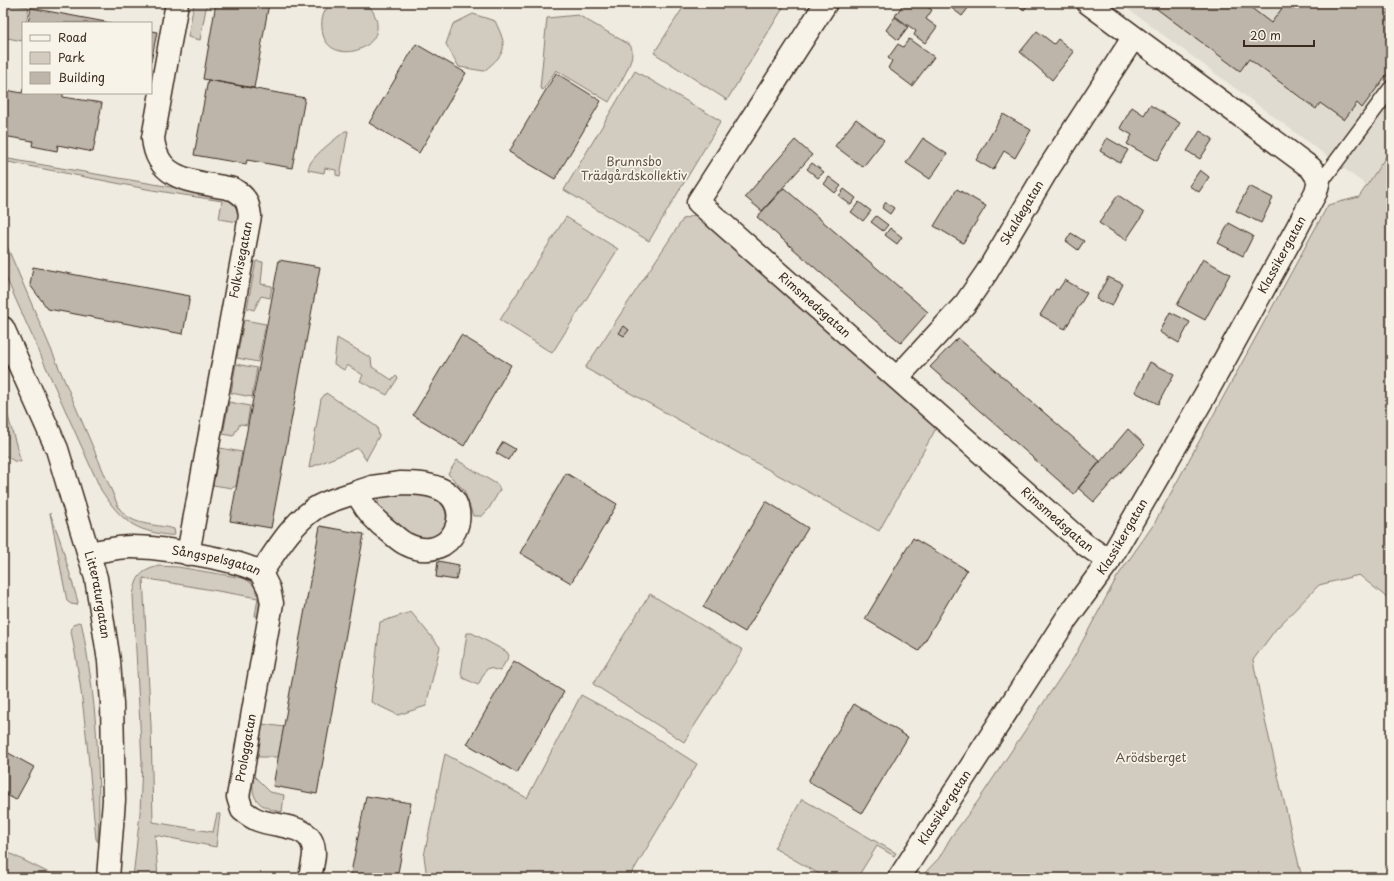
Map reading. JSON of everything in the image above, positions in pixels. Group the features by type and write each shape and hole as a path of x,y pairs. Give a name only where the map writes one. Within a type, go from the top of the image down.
{"street":[{"name":"Folkvisegatan","path":"177,3 153,138 154,152 160,164 167,171 178,177 233,189 248,202 250,216 188,554"},
{"name":"Rimsmedsgatan","path":"826,3 698,202 1083,543 1109,561"},
{"path":"1088,3 1133,38 1311,168 1318,180"},
{"name":"Skaldegatan","path":"897,378 965,304 987,272 1045,174 1133,38"},
{"name":"Klassikergatan","path":"899,878 1067,618 1109,561 1208,390 1297,228 1316,192 1318,180"},
{"name":"Litteraturgatan","path":"3,328 57,449 96,578 108,661 112,704 114,800 108,878"},
{"name":"Sångspelsgatan","path":"88,553 130,547 154,548 244,566 261,574 284,540 303,517 315,508 357,492"},
{"name":"Prologgatan","path":"261,574 269,590 272,603 238,797 242,810 258,821 294,828 306,834 312,841 314,852 310,878"}],"lane":[{"path":"1318,180 1327,174 1391,88"}],"shaded area":[{"path":"1120,3 1391,3 1391,149 1366,185"}],"green space":[{"path":"5,3 29,7 26,22 22,22 22,41 3,37"},
{"path":"194,3 207,3 200,40 188,37"},
{"path":"332,3 367,3 376,19 376,32 370,43 360,49 347,52 335,49 326,42 322,28 322,20 325,11"},
{"path":"686,3 786,3 727,100 654,53"},
{"path":"473,14 495,21 502,38 503,49 501,54 492,65 484,71 459,67 446,44 453,24"},
{"path":"578,15 630,45 632,50 632,57 626,73 609,102 556,70 543,90 540,88 547,18"},
{"name":"Brunnsbo Trädgårdskollektiv","path":"635,71 721,121 649,241 564,190"},
{"path":"345,131 348,131 340,176 336,175 336,170 325,168 324,173 308,170 309,165 318,154"},
{"name":"Arödsberget","path":"1391,149 1391,601 1359,575 1319,585 1276,629 1253,660 1264,716 1302,878 920,878 939,858 951,837 978,801 1074,657 1117,577 1154,524 1328,205 1359,197"},
{"path":"3,158 223,196 236,206 239,214 238,222 219,219 222,201 152,190 3,161"},
{"path":"697,214 939,423 879,531 585,368 683,219"},
{"path":"566,217 618,249 552,353 500,320"},
{"path":"3,237 119,508 125,514 137,521 174,529 175,535 156,533 131,523 118,513 101,490 3,271"},
{"path":"256,261 263,262 261,284 272,286 270,298 261,296 254,310 247,308"},
{"path":"244,320 266,324 258,362 237,358"},
{"path":"337,338 371,358 372,367 392,380 396,376 398,378 387,395 360,381 363,375 347,365 344,370 334,364"},
{"path":"236,364 257,368 252,397 231,393"},
{"path":"326,393 377,427 379,436 366,460 358,448 309,468 321,399"},
{"path":"3,399 21,462 14,461 3,454"},
{"path":"229,402 250,406 247,425 240,424 233,436 223,434"},
{"path":"220,448 242,452 236,486 232,488 213,485"},
{"path":"457,460 498,485 500,490 488,510 482,516 473,516 464,490 448,474"},
{"path":"419,493 439,501 444,508 446,515 442,529 431,537 423,538 415,536 404,530 390,518 378,504 378,495"},
{"path":"50,513 60,540 78,602 77,605 71,604 67,601"},
{"path":"159,566 178,567 243,578 249,581 256,589 259,599 259,610 258,616 255,616 258,598 143,578 151,725 153,822 213,832 217,814 220,814 216,847 155,835 158,878 133,878 140,813 142,762 133,595 140,575 147,570"},
{"path":"650,594 743,650 684,742 593,684"},
{"path":"411,612 440,647 426,706 398,715 371,702 380,622"},
{"path":"78,622 81,623 82,626 94,706 99,787 98,842 96,839 80,683 71,631 73,625"},
{"path":"467,633 472,633 507,652 509,656 500,671 489,668 486,670 478,685 463,678 461,674"},
{"path":"581,695 633,723 697,764 629,878 427,878 424,856 445,754 527,798"},
{"path":"262,724 284,727 278,757 258,757"},
{"path":"254,776 270,792 284,795 282,812 268,808 258,802 253,791"},
{"path":"802,799 896,853 894,856 877,846 857,878 826,878 774,848"},
{"path":"3,850 59,878 4,878"}],"building":[{"path":"216,3 269,3 254,88 203,79"},
{"path":"904,3 922,3 932,10 926,19 937,27 925,43 914,35 916,31 895,16"},
{"path":"945,3 972,3 962,16"},
{"path":"1015,3 1029,3 1024,10"},
{"path":"1149,3 1245,3 1271,23 1286,3 1391,3 1391,69 1362,108 1357,103 1344,120 1320,103 1316,109 1249,59 1240,71"},
{"path":"31,8 106,22 28,22"},
{"path":"895,17 908,27 898,40 886,30"},
{"path":"152,31 157,32 152,57"},
{"path":"1037,31 1054,44 1058,39 1074,52 1052,80 1020,52"},
{"path":"909,39 934,57 912,86 888,68 892,61 888,58 898,44 903,47"},
{"path":"416,44 466,73 419,153 369,123"},
{"path":"556,73 601,101 555,179 509,152"},
{"path":"208,80 305,98 292,168 247,160 246,164 194,155"},
{"path":"6,90 22,94 63,94 63,97 102,103 93,152 58,145 57,151 32,146 33,141 3,136 3,108"},
{"path":"1150,105 1180,123 1157,161 1127,144 1132,135 1120,128 1132,107 1144,115"},
{"path":"1003,114 1031,130 1015,158 1004,151 993,170 976,160"},
{"path":"856,119 884,140 863,167 835,146"},
{"path":"1200,131 1213,139 1200,159 1187,151"},
{"path":"923,138 947,154 930,179 906,163"},
{"path":"1107,138 1128,150 1120,163 1100,151"},
{"path":"795,140 812,155 762,211 745,197"},
{"path":"812,163 824,172 818,178 807,169"},
{"path":"1200,170 1209,177 1199,192 1189,186"},
{"path":"829,177 841,186 835,193 824,184"},
{"path":"1249,186 1273,198 1261,223 1236,211"},
{"path":"784,188 928,312 901,343 757,217"},
{"path":"844,189 856,198 851,205 839,196"},
{"path":"957,189 986,206 963,243 934,226"},
{"path":"1118,195 1144,213 1126,240 1099,223"},
{"path":"859,202 871,211 863,221 851,212"},
{"path":"886,202 894,208 890,214 882,208"},
{"path":"876,216 888,225 883,231 871,222"},
{"path":"1229,223 1253,236 1243,256 1218,243"},
{"path":"890,228 902,237 897,244 885,235"},
{"path":"1071,233 1084,241 1078,250 1066,241"},
{"path":"1203,259 1230,274 1205,320 1177,305"},
{"path":"279,260 320,267 271,528 230,521"},
{"path":"33,267 190,296 183,334 48,309 30,285"},
{"path":"1108,277 1123,284 1112,306 1096,299"},
{"path":"1065,280 1087,293 1065,329 1040,315 1056,289 1058,290"},
{"path":"1170,312 1190,322 1179,343 1160,332"},
{"path":"624,326 629,330 624,336 619,333"},
{"path":"461,335 511,365 464,446 413,415"},
{"path":"958,338 1100,461 1074,494 930,367"},
{"path":"1150,362 1174,374 1158,404 1135,392"},
{"path":"1128,429 1145,445 1094,502 1078,488"},
{"path":"503,442 515,449 508,460 496,453"},
{"path":"566,473 617,504 571,583 520,553"},
{"path":"766,501 808,528 745,632 703,607"},
{"path":"320,526 364,534 317,794 273,786"},
{"path":"913,538 967,570 919,651 865,619"},
{"path":"438,561 459,565 456,580 436,577"},
{"path":"514,661 564,692 517,773 467,744"},
{"path":"854,704 908,737 862,813 808,781"},
{"path":"3,750 34,767 16,800 3,793"},
{"path":"366,796 411,803 397,878 350,878"}]}
